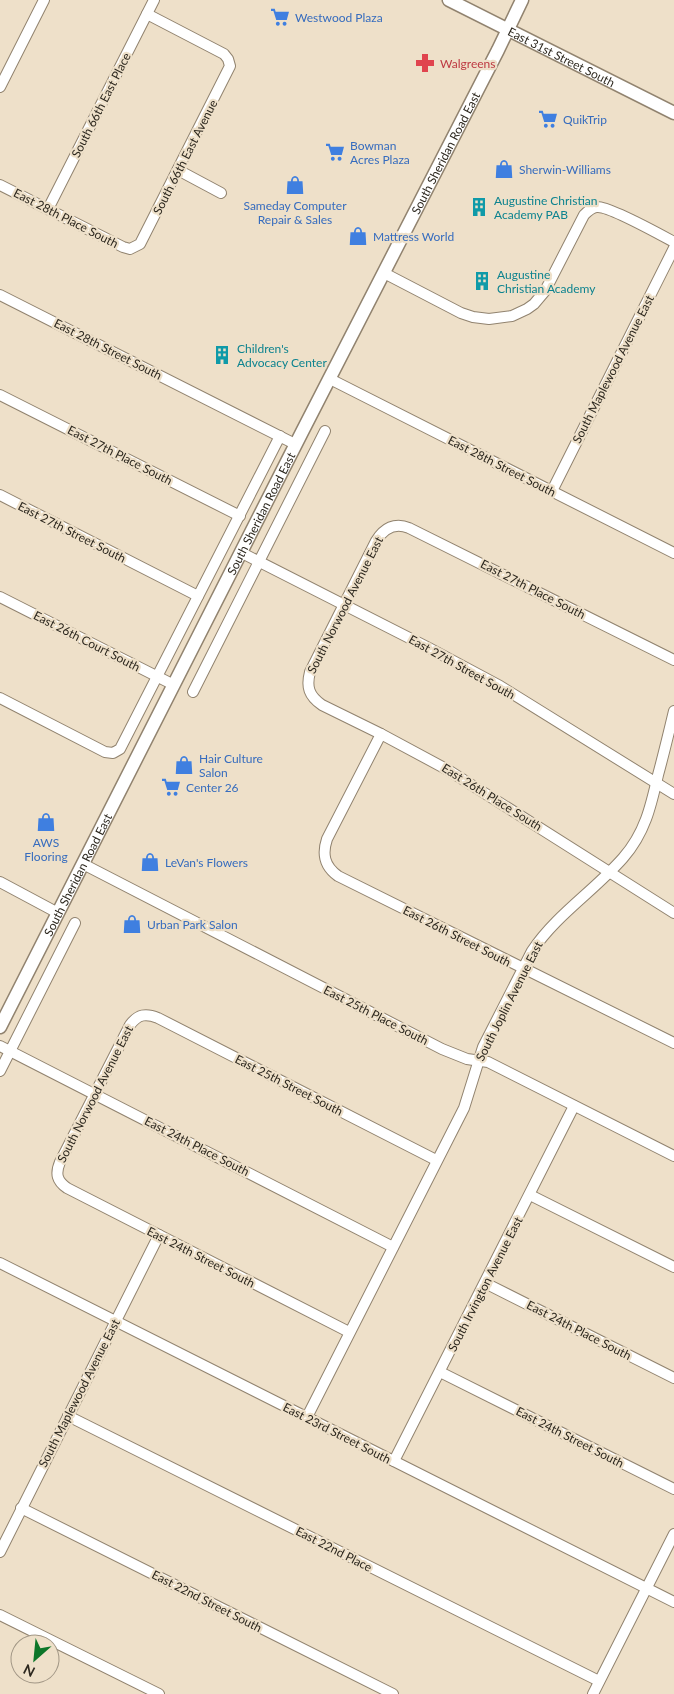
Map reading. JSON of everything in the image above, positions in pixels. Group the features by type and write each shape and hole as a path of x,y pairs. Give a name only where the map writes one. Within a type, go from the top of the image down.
{"main road":[{"name":"East 31st Street South","path":"449,0 674,114"},
{"name":"South Sheridan Road East","path":"0,1027 522,0"}],"street":[{"path":"1,81 44,0"},
{"name":"South 66th East Place","path":"48,209 154,0"},
{"name":"South 66th East Avenue","path":"133,248 140,244 228,72 229,62 226,56 220,52 147,14"},
{"path":"178,170 222,192"},
{"name":"East 28th Place South","path":"0,185 123,247 133,248"},
{"path":"384,274 461,313 477,318 502,318 512,316 527,309 540,298 551,281 584,215 593,208 598,206 610,210 674,242"},
{"name":"South Maplewood Avenue East","path":"552,491 674,248"},
{"name":"East 28th Street South","path":"0,295 295,444"},
{"name":"East 28th Street South","path":"330,379 674,552"},
{"name":"East 27th Place South","path":"0,395 240,516"},
{"name":"South Sheridan Road East","path":"192,692 325,431"},
{"name":"South Sheridan Road East","path":"0,698 105,752 117,752 122,746 280,436"},
{"name":"East 27th Street South","path":"0,495 198,596"},
{"name":"East 27th Place South","path":"390,527 399,525 409,528 674,660"},
{"name":"South Norwood Avenue East","path":"308,688 310,672 343,604 376,540 381,533 390,527"},
{"name":"East 27th Street South","path":"242,553 500,686 674,794"},
{"name":"East 26th Court South","path":"0,597 174,685"},
{"name":"East 26th Place South","path":"308,688 315,700 322,705 448,770 674,913"},
{"name":"South Joplin Avenue East","path":"307,1417 464,1108 478,1060 522,969 541,937 622,858 642,829 651,806 674,711"},
{"name":"East 26th Street South","path":"381,734 327,839 324,853 328,868 338,876 674,1043"},
{"name":"East 25th Place South","path":"83,864 442,1049 467,1060 488,1062 674,1156"},
{"path":"0,882 58,912"},
{"name":"South Sheridan Road East","path":"0,1071 75,923"},
{"name":"East 25th Street South","path":"141,1015 148,1014 158,1018 436,1160"},
{"name":"South Norwood Avenue East","path":"57,1177 57,1168 130,1025 141,1015"},
{"name":"East 24th Place South","path":"0,1046 393,1247"},
{"name":"South Irvington Avenue East","path":"394,1461 574,1106"},
{"name":"East 24th Street South","path":"57,1177 61,1184 67,1188 349,1332"},
{"path":"530,1195 674,1267"},
{"name":"South Maplewood Avenue East","path":"0,1552 159,1235"},
{"name":"East 23rd Street South","path":"0,1263 674,1602"},
{"name":"East 24th Place South","path":"484,1283 674,1378"},
{"name":"East 24th Street South","path":"440,1372 674,1489"},
{"name":"East 22nd Place","path":"68,1416 599,1681"},
{"name":"East 22nd Street South","path":"21,1508 393,1694"},
{"path":"593,1694 674,1534"},
{"path":"0,1615 159,1694"}],"place":[{"name":"Westwood Plaza","path":"280,17"},
{"name":"Walgreens","path":"425,63"},
{"name":"QuikTrip","path":"548,119"},
{"name":"Bowman Acres Plaza","path":"335,152"},
{"name":"Sherwin-Williams","path":"504,169"},
{"name":"Sameday Computer Repair & Sales","path":"295,185"},
{"name":"Augustine Christian Academy PAB","path":"479,207"},
{"name":"Mattress World","path":"358,236"},
{"name":"Augustine Christian Academy","path":"482,281"},
{"name":"Children's Advocacy Center","path":"222,355"},
{"name":"Hair Culture Salon","path":"184,765"},
{"name":"Center 26","path":"171,787"},
{"name":"AWS Flooring","path":"46,822"},
{"name":"LeVan's Flowers","path":"150,862"},
{"name":"Urban Park Salon","path":"132,924"}]}
